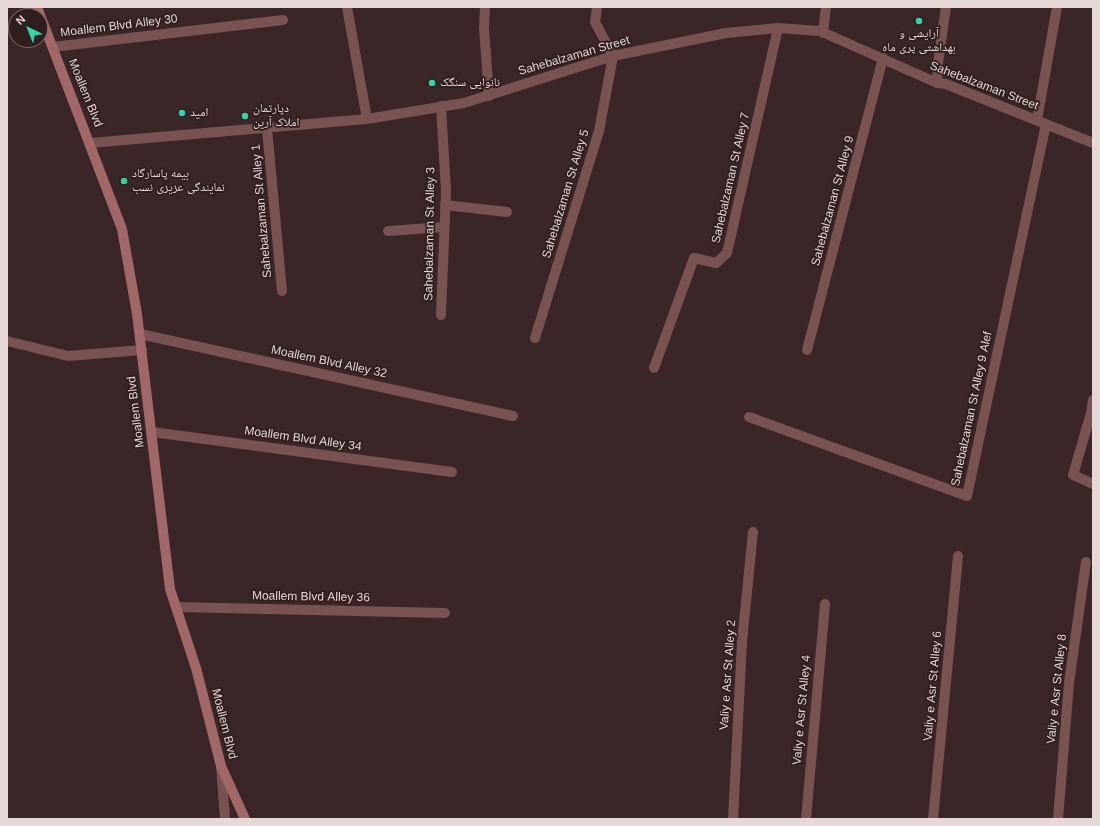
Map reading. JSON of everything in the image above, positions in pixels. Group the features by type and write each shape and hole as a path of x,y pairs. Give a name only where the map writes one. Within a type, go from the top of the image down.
{"main road":[{"name":"Moallem Blvd","path":"37,7 122,229 140,334 170,589 196,668 221,766 245,819"}],"street":[{"path":"347,7 367,119"},
{"path":"485,7 484,28 489,96"},
{"path":"596,7 595,22 613,56"},
{"path":"823,33 826,7"},
{"path":"937,83 938,63 946,7"},
{"path":"1041,122 1057,7"},
{"name":"Moallem Blvd Alley 30","path":"52,47 283,20"},
{"name":"Sahebalzaman Street","path":"90,143 267,129 367,119 464,103 613,56 726,33 778,28 823,33 884,58 937,83 946,84 1093,143"},
{"name":"Sahebalzaman St Alley 7","path":"654,368 694,258 716,263 727,253 778,28"},
{"name":"Sahebalzaman St Alley 5","path":"535,338 599,131 613,56"},
{"name":"Sahebalzaman St Alley 9","path":"807,350 884,58"},
{"name":"Sahebalzaman St Alley 3","path":"441,106 445,205 441,315"},
{"name":"Sahebalzaman St Alley 9 Alef","path":"749,417 967,496 1041,122"},
{"name":"Sahebalzaman St Alley 1","path":"267,129 282,291"},
{"path":"445,205 507,212"},
{"path":"388,231 444,227"},
{"name":"Moallem Blvd Alley 32","path":"140,334 513,416"},
{"path":"7,341 68,356 142,350"},
{"path":"1093,400 1091,413 1074,475 1093,484"},
{"name":"Moallem Blvd Alley 34","path":"152,432 452,472"},
{"name":"Valiy e Asr St Alley 2","path":"732,819 742,642 753,532"},
{"name":"Valiy e Asr St Alley 6","path":"933,819 958,556"},
{"name":"Valiy e Asr St Alley 8","path":"1058,819 1069,683 1086,562"},
{"name":"Valiy e Asr St Alley 4","path":"806,819 824,604"},
{"name":"Moallem Blvd Alley 36","path":"176,607 445,613"},
{"path":"221,766 225,819"}],"place":[{"name":"آرایشی و بهداشتی پری ماه","path":"919,21"},
{"name":"نانوایی سنگک","path":"432,83"},
{"name":"امید","path":"182,113"},
{"name":"دپارتمان املاک آرین","path":"245,116"},
{"name":"بیمه پاسارگاد نمایندگی عزیزی نسب","path":"124,181"}]}
